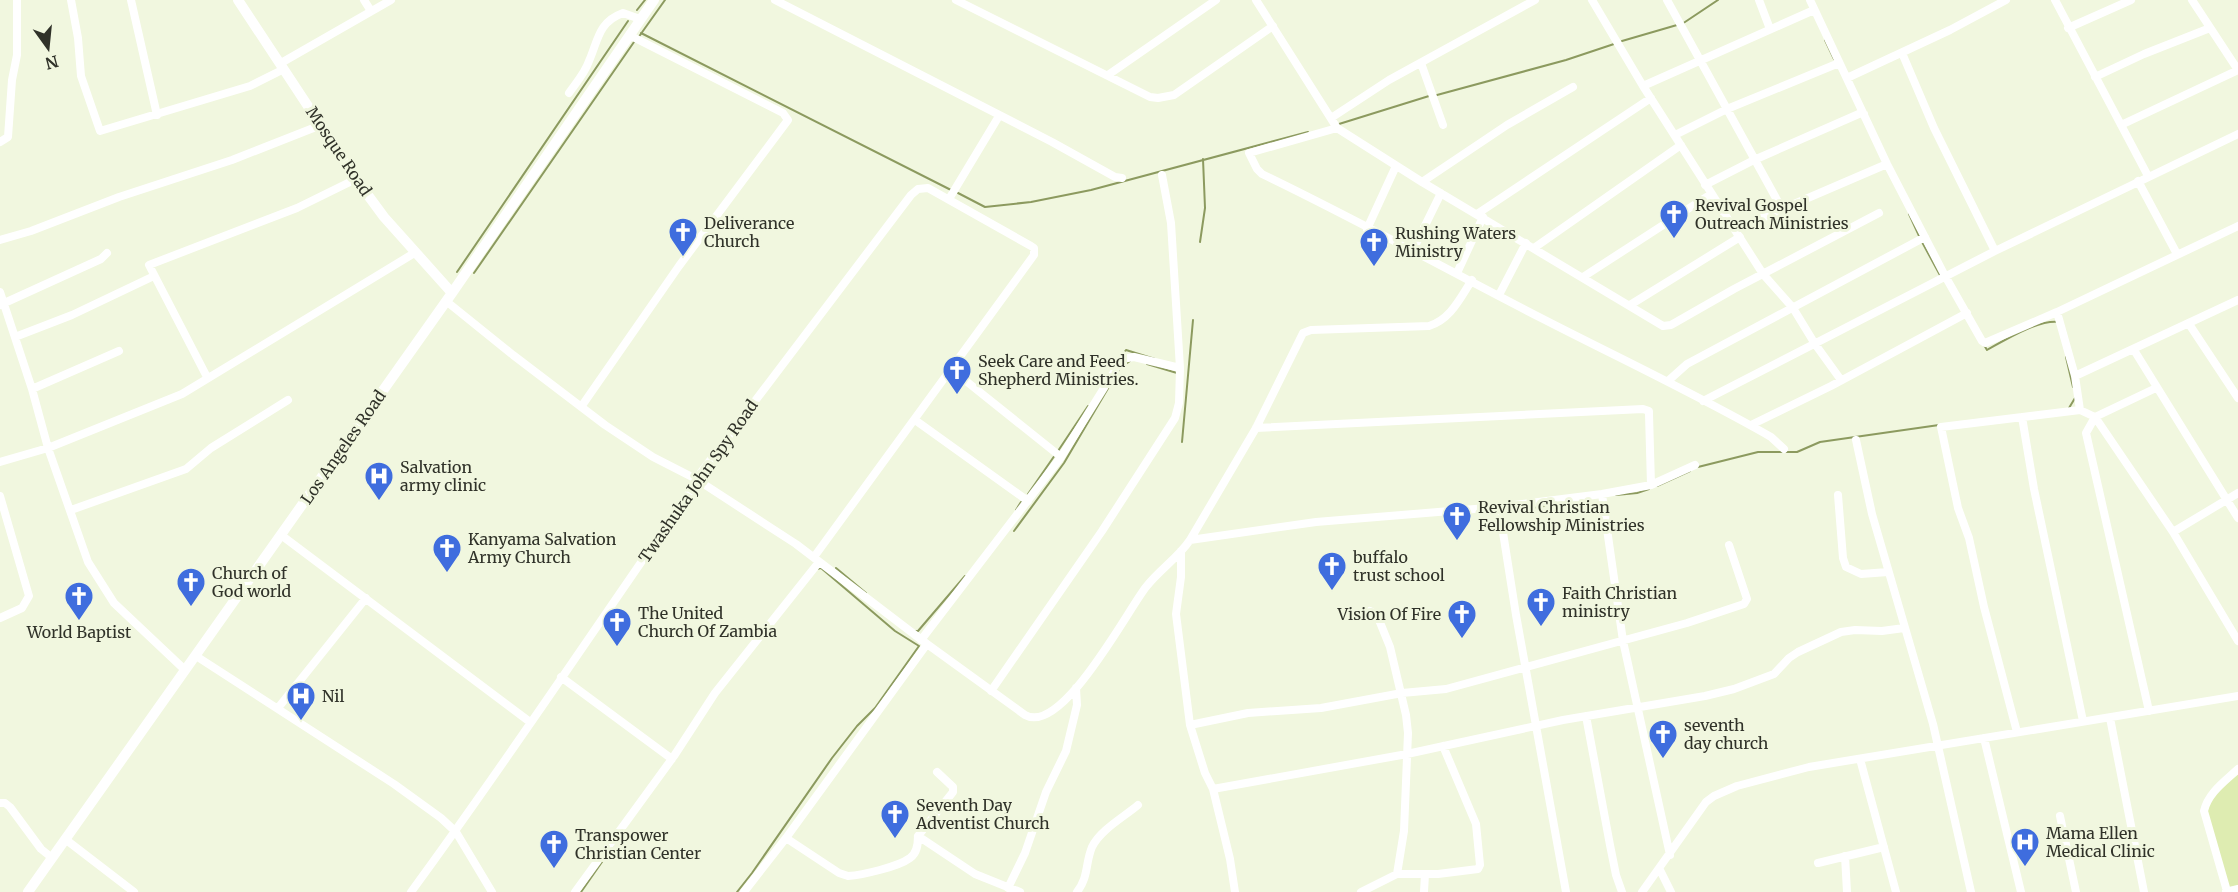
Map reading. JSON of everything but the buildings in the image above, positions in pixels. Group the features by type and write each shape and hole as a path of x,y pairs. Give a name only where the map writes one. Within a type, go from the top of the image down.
{"main road":[{"name":"Mosque Road","path":"238,0 356,178 384,217 416,252 449,297"},
{"name":"Los Angeles Road","path":"28,892 449,297 654,0"}],"street":[{"path":"0,142 8,137 12,80 17,55 18,0"},
{"path":"71,0 81,76 98,130 103,132 250,86 391,0"},
{"path":"132,0 157,115"},
{"path":"364,0 371,11"},
{"path":"775,0 1115,177 1122,178"},
{"path":"956,0 1150,97 1166,97 1184,88 1273,26"},
{"path":"1108,75 1216,0"},
{"path":"1256,0 1337,128 1422,182 1663,326 1668,326 1879,213"},
{"path":"1331,118 1389,80 1535,0"},
{"path":"1592,0 1643,86 1763,274 1793,308 1841,380"},
{"path":"1667,0 1782,209"},
{"path":"1759,0 1770,29"},
{"path":"1810,0 1887,164 1924,237 1982,341 1988,343 2238,226"},
{"path":"1847,78 2006,0"},
{"path":"2055,0 2148,176"},
{"path":"2068,28 2131,0"},
{"path":"2121,125 2238,70 2192,0"},
{"path":"1643,86 1814,10"},
{"path":"569,93 589,63 598,33 617,15 623,13 640,19"},
{"path":"2096,77 2144,54 2210,28"},
{"path":"581,407 679,266 788,120 783,113 629,35"},
{"path":"1902,53 1934,128 1995,251"},
{"path":"1421,63 1443,125"},
{"path":"1675,135 1727,109 1839,63"},
{"path":"1422,182 1498,130 1574,87"},
{"path":"1457,273 1480,216 1651,98"},
{"path":"1705,185 1754,160 1861,112 1864,114"},
{"path":"949,199 999,116"},
{"path":"0,240 31,231 119,196 244,156 321,125"},
{"path":"1337,128 1249,153 1262,174 1668,381 1751,425 1784,448"},
{"path":"1704,401 1995,251 2238,134"},
{"path":"1534,248 1681,145"},
{"path":"1736,229 1887,164"},
{"path":"1367,228 1396,166"},
{"path":"991,691 1102,531 1174,418 1179,403 1180,368 1171,223 1162,175"},
{"path":"207,377 149,265 297,208 356,178"},
{"path":"2138,181 2177,254"},
{"name":"Twashuka John Spy Road","path":"411,892 456,832 692,489 696,479 910,195 918,189 928,188 949,199 1031,246 1035,252 951,369"},
{"path":"1413,250 1442,193"},
{"path":"1583,277 1711,194"},
{"path":"1630,305 1740,237"},
{"path":"1668,381 1687,364 1924,237"},
{"path":"1499,295 1526,243"},
{"path":"0,462 48,448 182,394 416,252"},
{"path":"1,304 101,260 107,253"},
{"path":"15,337 72,315 154,276"},
{"path":"449,297 581,407 653,457 696,479 817,560 991,691 1030,717 1038,718 1060,703 1076,688 1109,645 1145,588 1190,540 1256,428 1303,333 1311,330 1420,327 1437,324 1453,310 1472,280"},
{"path":"0,292 1,304 15,337 48,448 88,562 114,603 185,670"},
{"path":"2074,376 2238,300"},
{"path":"2057,312 2074,376 2080,410"},
{"path":"1751,425 1967,313"},
{"path":"2189,324 2238,398"},
{"path":"2134,350 2238,518"},
{"path":"32,389 119,351"},
{"path":"744,892 1061,457 1122,359 1134,357 1180,368"},
{"path":"575,892 672,759 715,693 817,560 951,369 1061,457"},
{"path":"2148,711 2086,433 2095,417 2156,388"},
{"path":"70,510 186,469 212,448 288,400"},
{"path":"1256,428 1643,409 1649,414 1651,484"},
{"path":"2017,732 1984,607 1969,538 1958,508 1941,427 2080,410 2095,417 2173,532 2238,641"},
{"path":"2022,417 2034,489 2083,721"},
{"path":"915,420 1028,501"},
{"path":"1856,440 1872,514 1928,704 1971,892"},
{"path":"1190,540 1316,522 1499,507 1602,494 1651,484 1695,465"},
{"path":"2173,532 2238,493"},
{"path":"1602,494 1623,641 1670,855"},
{"path":"1838,495 1843,558 1846,567 1861,574 1888,572"},
{"path":"0,496 28,596 22,608 0,618"},
{"path":"1499,507 1566,892"},
{"path":"281,535 530,722"},
{"path":"1190,724 1248,713 1328,707 1402,693 1446,689 1687,623 1746,602 1747,599 1729,545"},
{"path":"1181,551 1181,577 1176,614 1190,724 1204,772 1213,789 1235,892"},
{"path":"278,708 366,598"},
{"path":"1370,611 1377,615 1382,623 1390,646 1402,693 1407,733 1404,831 1397,874"},
{"path":"1213,789 1407,754 1586,716 1705,696 1774,674 1798,652 1841,632 1904,628"},
{"path":"196,656 394,784 441,818 456,832 492,892"},
{"path":"561,677 672,759"},
{"path":"1008,888 1025,853 1046,792 1066,751 1077,705 1076,688"},
{"path":"1642,892 1660,870 1706,802 1713,796 1737,786 1772,776 1860,759 2238,696"},
{"path":"1586,716 1616,875 1622,892"},
{"path":"2110,718 2144,892"},
{"path":"1984,738 2021,892"},
{"path":"1362,892 1397,874 1478,869 1480,865 1476,824 1443,746"},
{"path":"1860,759 1896,892"},
{"path":"2238,769 2213,792 2206,802 2204,812 2227,891 2238,889"},
{"path":"786,837 839,873 848,876 880,869 909,859 917,849 918,836 954,790 937,772"},
{"path":"0,802 10,807 41,849 51,857"},
{"path":"1077,892 1087,875 1093,846 1100,837 1138,805"},
{"path":"2060,816 2076,892"},
{"path":"918,836 975,874 1020,892"},
{"path":"65,839 134,892"},
{"path":"1818,863 1884,847"},
{"path":"1845,856 1847,892"},
{"path":"1660,870 1671,892"},
{"path":"1424,892 1425,874"}],"green space":[{"path":"2238,774 2238,886 2229,887 2207,813 2214,796"}],"waterway":[{"path":"637,10 645,0"},
{"path":"638,38 665,0"},
{"path":"1682,24 1718,0"},
{"path":"457,272 628,21"},
{"path":"1622,41 1677,25"},
{"path":"641,33 951,190"},
{"path":"1825,40 1834,59"},
{"path":"474,273 634,42"},
{"path":"1437,95 1566,60 1614,44"},
{"path":"1339,124 1429,96"},
{"path":"958,193 985,207 1031,202 1091,190 1308,132"},
{"path":"1200,242 1205,208 1203,159"},
{"path":"1909,214 1920,238"},
{"path":"1922,242 1941,277"},
{"path":"1182,442 1193,320"},
{"path":"1984,345 1987,350 2031,327 2058,322"},
{"path":"1121,357 1126,350 1155,359"},
{"path":"2066,357 2073,387"},
{"path":"1014,531 1064,463 1120,368 1130,361"},
{"path":"1147,364 1177,373"},
{"path":"2069,408 2075,398"},
{"path":"1058,451 1088,406"},
{"path":"1698,467 1758,452 1797,452 1820,442 1939,425"},
{"path":"1028,494 1055,455"},
{"path":"1657,486 1690,471"},
{"path":"1616,495 1649,489"},
{"path":"1016,510 1021,502"},
{"path":"1501,513 1569,502"},
{"path":"737,892 832,758 857,726 875,708 919,646 895,631 821,568 817,569"},
{"path":"836,568 866,593"},
{"path":"915,631 918,631 965,576"},
{"path":"581,892 611,849"}],"place":[{"name":"Revival Gospel Outreach Ministries","path":"1674,240"},
{"name":"Deliverance Church","path":"683,258"},
{"name":"Rushing Waters Ministry","path":"1374,268"},
{"name":"Seek Care and Feed Shepherd Ministries.","path":"957,396"},
{"name":"Salvation army clinic","path":"379,502"},
{"name":"Revival Christian Fellowship Ministries","path":"1457,542"},
{"name":"Kanyama Salvation Army Church","path":"447,574"},
{"name":"buffalo trust school","path":"1332,592"},
{"name":"Church of God world","path":"191,608"},
{"name":"World Baptist","path":"79,622"},
{"name":"Faith Christian ministry","path":"1541,628"},
{"name":"Vision Of Fire","path":"1462,640"},
{"name":"The United Church Of Zambia","path":"617,648"},
{"name":"Nil","path":"301,722"},
{"name":"seventh day church","path":"1663,760"},
{"name":"Seventh Day Adventist Church","path":"895,840"},
{"name":"Mama Ellen Medical Clinic","path":"2025,868"},
{"name":"Transpower Christian Center","path":"554,870"}]}
